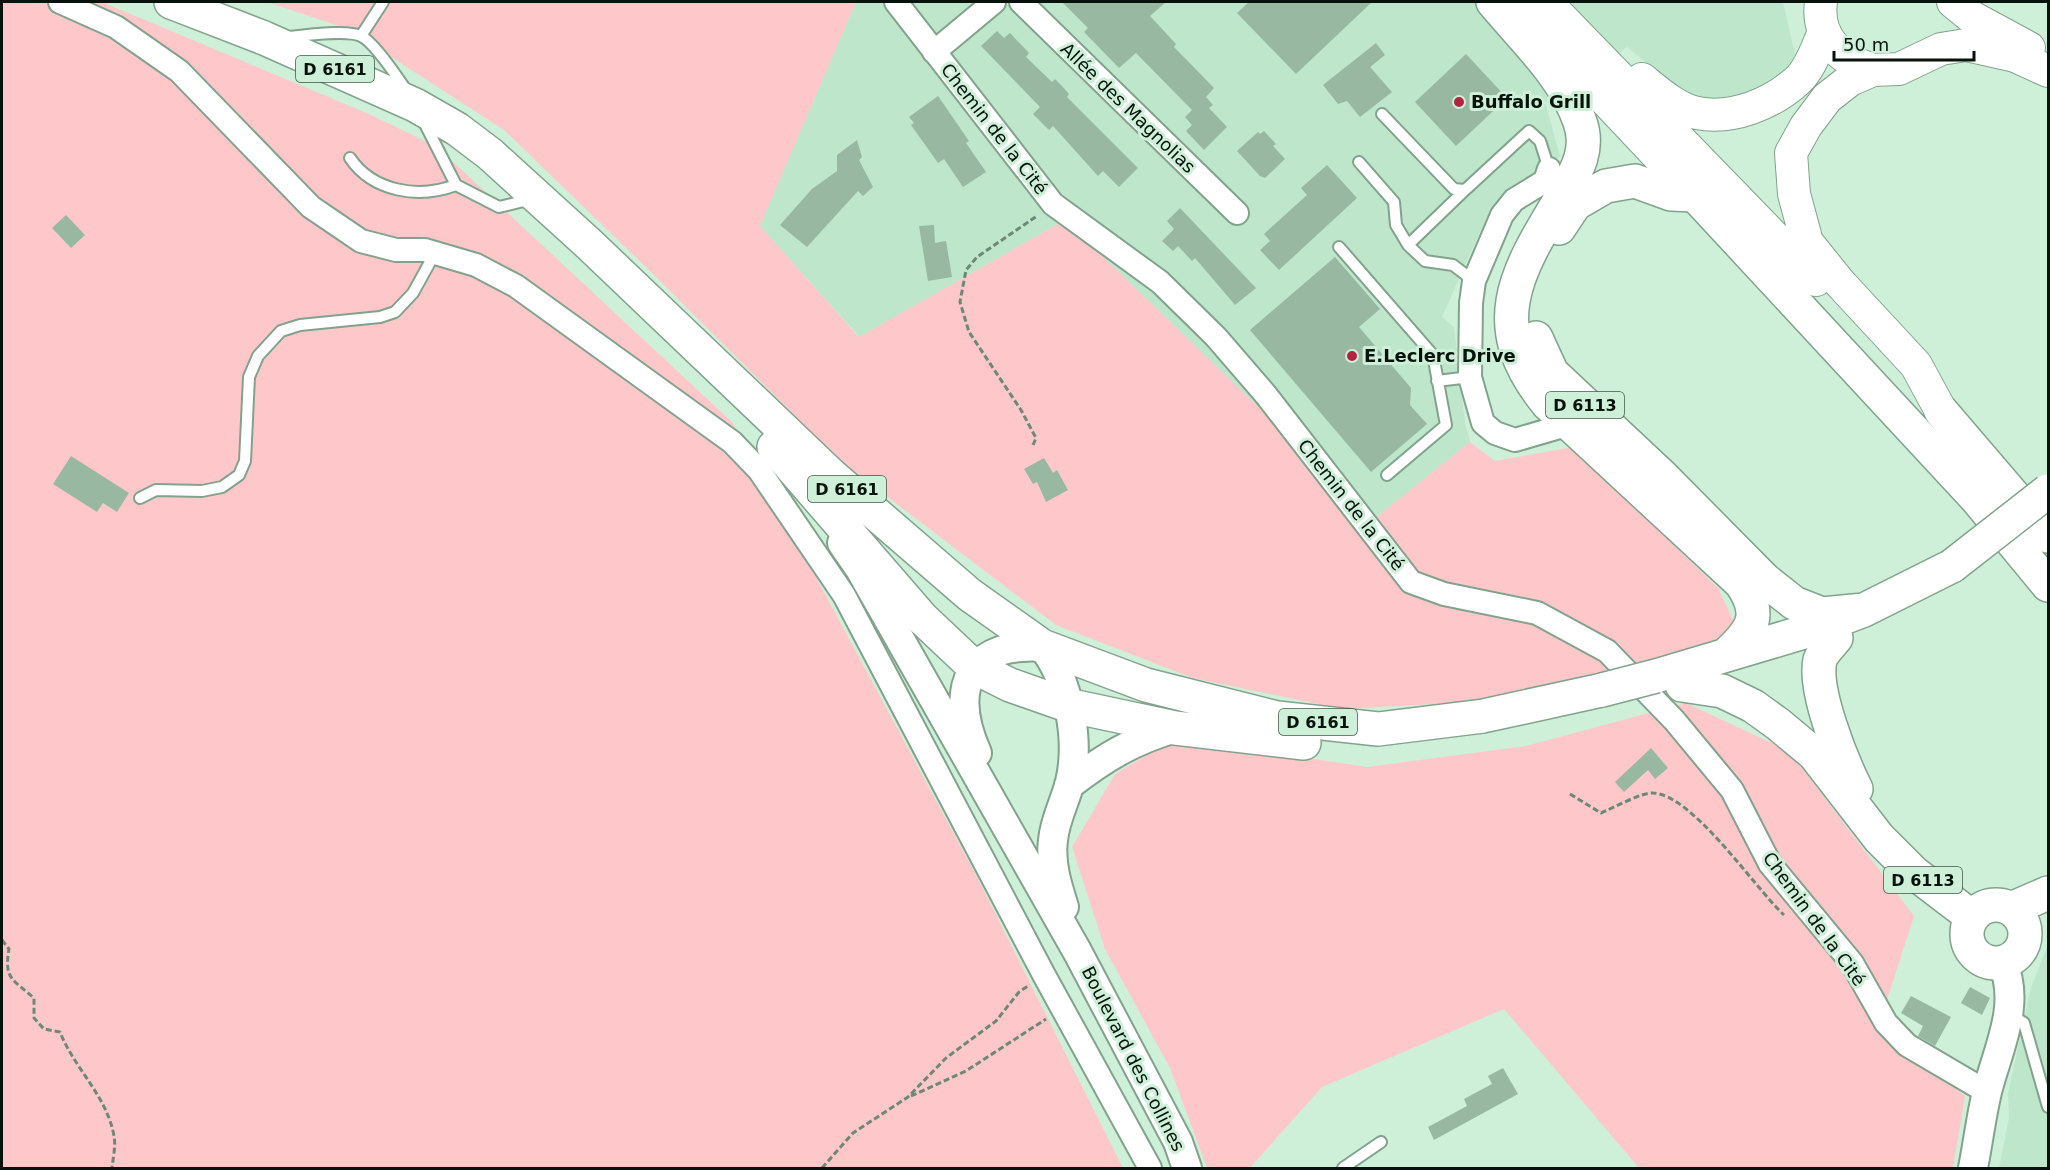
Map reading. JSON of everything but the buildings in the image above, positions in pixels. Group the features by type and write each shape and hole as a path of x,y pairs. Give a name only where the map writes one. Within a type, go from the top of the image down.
{"main road":[{"name":"D 6161","path":"171,2 264,38 415,105 457,129 490,154 538,198 831,475 970,595 1042,646 1146,685 1277,718 1378,729 1483,716 1608,696 1668,684 1836,638"},
{"name":"D 6113","path":"1493,2 1561,84 1581,123 1583,145 1580,166 1526,255 1515,284 1510,311 1513,336 1521,363 1535,388 1565,405 1663,477 1765,580 1794,603 1822,614 1864,610 1952,567"},
{"path":"1513,2 1977,499 2049,585"},
{"path":"1546,2 1941,411 2049,536"},
{"path":"1553,2 1664,97 1695,113 1730,115 1768,100 1799,79 1813,58 1822,16"},
{"path":"1922,56 1937,38 1943,15 1942,2"},
{"path":"1953,2 1970,16 2049,58"},
{"path":"1822,16 1835,50 1852,64 1873,70 1899,69 1922,56 1966,45 2015,56 2049,71"},
{"path":"1873,70 1850,80 1827,98 1806,126 1791,153 1794,194 1807,242 1840,283 1916,365 1941,411"},
{"name":"D 6113","path":"1695,195 1671,194 1635,181 1606,186 1575,204 1540,256 1532,279 1531,315 1537,346 1565,405 1741,583 1752,599 1754,618 1748,635 1727,654"},
{"name":"D 6161","path":"664,318 900,593 974,667 1010,685 1067,705 1175,728 1304,743 1399,743 1484,735 1608,696"},
{"name":"D 6113","path":"1878,838 1842,759 1819,680 1820,658 1836,638 1884,614 1952,567 2049,491"},
{"name":"D 6161","path":"1668,684 1727,654 1815,628 1864,610"},
{"name":"D 6113","path":"1668,684 1722,691 1753,706 1778,724 1814,753 1878,838 1913,872 1972,917"},
{"path":"2017,919 2049,893"},
{"path":"1994,905 2017,919 2024,939 2017,954 2002,962 1992,963 1974,954 1967,936 1972,917 1985,907 1994,905"},
{"path":"2017,919 2049,908"}],"street":[{"path":"60,2 116,27 179,71 311,207 361,241 396,250 425,250 476,265 516,286 732,442 759,470 844,595 1044,975 1150,1168"},
{"name":"Chemin de la Cité","path":"896,2 1053,204 1160,282 1216,337 1266,395 1411,582 1444,594 1537,613 1607,651 1674,720 1732,790 1770,864 1852,963 1886,1023 1907,1045 1987,1092"},
{"path":"934,52 994,2"},
{"name":"Allée des Magnolias","path":"1021,2 1237,213"},
{"path":"1549,169 1545,181 1514,200 1502,215 1474,280 1470,311 1470,377 1483,423 1495,433 1515,440 1565,405"},
{"path":"765,437 860,569 1077,951"},
{"path":"993,806 991,786 975,749 963,710 964,688 974,667 1002,650 1042,646 1055,662 1067,705 1074,760 1069,785 1058,812 1053,841 1054,874 1077,951"},
{"path":"1069,785 1103,758 1149,736 1175,728"},
{"name":"Boulevard des Collines","path":"1077,951 1173,1132 1187,1168"},
{"path":"1973,1168 1987,1092 2010,1014 2007,973 2002,962"}],"lane":[{"path":"361,36 383,2"},
{"path":"264,38 345,34 361,36 388,65 415,105 456,185 499,207 538,198"},
{"path":"1382,114 1454,189 1465,190"},
{"path":"1408,245 1529,131 1540,141 1549,169"},
{"path":"350,158 359,171 383,186 414,193 440,191 456,185"},
{"path":"1359,162 1394,202 1396,225 1408,245 1425,261 1453,265 1474,280"},
{"path":"1339,247 1433,355 1446,425 1387,475"},
{"path":"140,498 156,490 202,491 222,487 239,475 245,461 249,377 258,356 281,331 300,325 380,317 395,312 413,293 435,253"},
{"path":"1437,381 1470,377"},
{"path":"2010,1014 2024,1023 2049,1107"},
{"path":"1343,1168 1381,1143"}],"path":[{"path":"1033,445 1036,438 1021,410 969,332 960,302 966,270 977,257 1006,240 1053,204"},
{"path":"1570,794 1601,813 1652,792 1667,797 1698,818 1792,923"},
{"path":"2,940 9,949 6,968 11,978 34,998 34,1018 44,1029 60,1032 69,1054 104,1105 114,1137 112,1168"},
{"path":"908,1097 946,1058 996,1021 1019,992 1044,975"},
{"path":"822,1168 853,1133 908,1097 966,1071 1063,1008"}],"shaded area":[{"path":"2,2 102,2 369,114 437,147 733,423 976,875 1123,1168 2,1168"},
{"path":"267,2 856,2 760,226 859,337 1065,220 1374,519 1470,442 1495,461 1573,447 1718,588 1734,622 1708,648 1507,700 1342,709 1193,678 1056,625 840,461 654,275 504,130 348,29"},
{"path":"856,2 1783,2 1797,63 1746,99 1690,98 1627,47 1545,102 1560,156 1539,175 1499,202 1484,223 1442,317 1454,327 1465,422 1470,442 1374,520 1065,220 860,337 759,226"},
{"path":"1686,703 1789,751 1914,916 1878,1028 1965,1096 1953,1168 1639,1168 1504,1009 1322,1087 1250,1168 1207,1168 1170,1068 1105,949 1072,847 1115,774 1165,744 1228,746 1367,767 1526,746"},
{"path":"2048,944 2048,1168 1999,1168 2009,1118 2008,1093 2031,988"}],"place":[{"name":"Buffalo Grill","path":"1459,102"},
{"name":"E.Leclerc Drive","path":"1352,356"}]}
